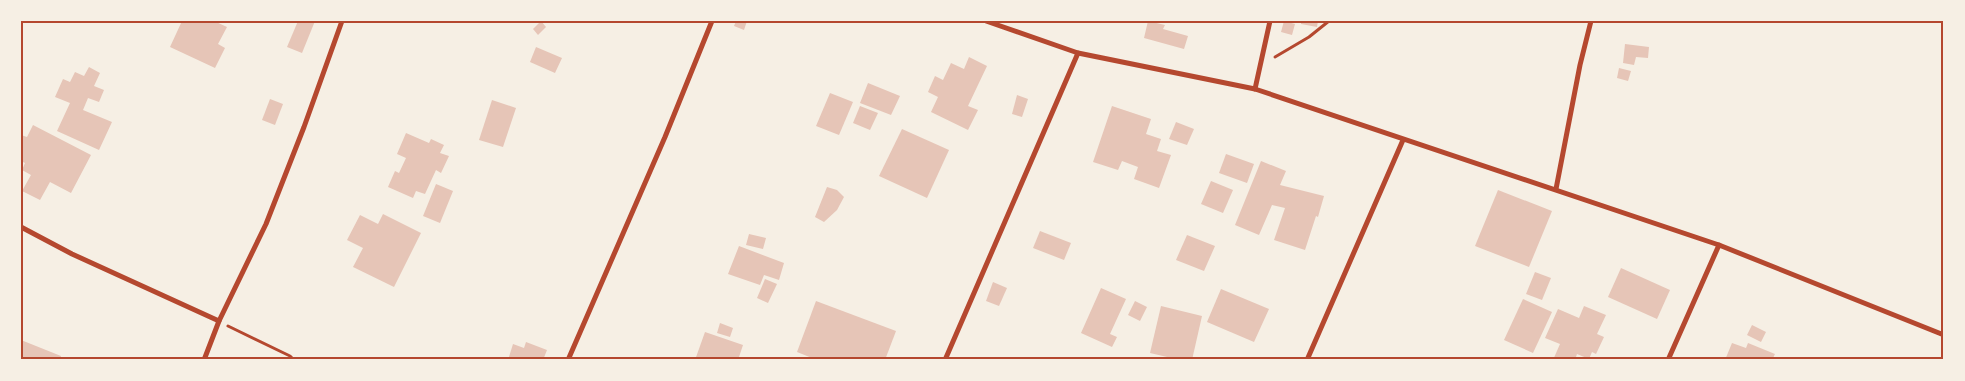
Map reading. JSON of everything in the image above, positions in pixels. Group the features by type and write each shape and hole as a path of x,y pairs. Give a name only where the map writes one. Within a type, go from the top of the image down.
{"street":[{"path":"204,360 219,321 266,224 304,127 342,21"},
{"path":"568,360 665,138 712,21"},
{"path":"986,21 1078,53 1255,89 1719,245 1944,335"},
{"path":"1255,89 1262,65 1270,21"},
{"path":"1556,189 1590,21"},
{"path":"944,360 1078,53"},
{"path":"1307,360 1403,140"},
{"path":"21,227 72,254 219,321"},
{"path":"1668,360 1719,245"}],"path":[{"path":"1262,65 1309,37 1329,21"},
{"path":"219,321 245,336 290,356 294,360"}],"building":[{"path":"182,21 214,21 227,27 218,44 225,48 215,68 170,47"},
{"path":"298,21 315,21 302,53 287,47"},
{"path":"541,21 546,27 538,35 533,29"},
{"path":"736,21 747,21 744,30 734,26"},
{"path":"1148,21 1165,25 1163,29 1188,36 1184,49 1144,38"},
{"path":"1284,21 1295,24 1292,35 1281,32"},
{"path":"1301,21 1318,21 1317,27 1301,24"},
{"path":"1625,44 1649,47 1648,58 1636,57 1634,65 1623,63"},
{"path":"536,47 562,58 555,73 530,62"},
{"path":"969,57 987,66 968,106 978,110 968,130 931,112 938,97 928,92 935,76 943,80 951,63 964,69"},
{"path":"89,67 100,73 94,86 104,90 99,102 88,98 83,110 112,122 99,150 57,131 70,103 55,97 63,79 70,82 75,72 84,76"},
{"path":"1619,68 1631,71 1628,81 1617,78"},
{"path":"868,83 900,96 891,115 860,103"},
{"path":"830,93 853,102 839,135 816,126"},
{"path":"1017,95 1028,99 1022,117 1012,114"},
{"path":"270,99 283,104 275,125 262,120"},
{"path":"492,100 516,108 503,147 479,140"},
{"path":"860,106 878,113 870,130 853,123"},
{"path":"1112,106 1151,119 1146,134 1161,139 1157,151 1171,155 1159,188 1134,179 1138,167 1122,161 1118,170 1093,162"},
{"path":"1176,122 1194,129 1187,145 1169,139"},
{"path":"33,125 91,155 71,193 50,182 40,200 22,191 31,175 22,170 25,163 21,161 21,135 27,137"},
{"path":"902,129 949,150 927,198 879,176"},
{"path":"406,133 429,143 431,139 444,145 440,153 449,156 441,173 436,170 425,194 416,191 413,198 388,187 395,171 399,173 406,158 397,154"},
{"path":"1226,154 1254,164 1247,183 1219,173"},
{"path":"1261,161 1286,171 1280,185 1324,196 1305,250 1274,240 1285,208 1272,205 1259,235 1235,225"},
{"path":"1211,181 1233,190 1223,213 1201,204"},
{"path":"436,184 453,191 440,223 423,216"},
{"path":"827,187 837,190 844,197 837,210 824,222 815,217"},
{"path":"1498,190 1552,211 1529,267 1475,246"},
{"path":"383,214 421,233 394,287 353,267 363,248 347,240 360,215 378,224"},
{"path":"1040,231 1071,243 1064,260 1033,248"},
{"path":"749,234 766,238 763,249 746,245"},
{"path":"1187,235 1215,246 1204,271 1176,260"},
{"path":"739,246 784,263 779,280 764,275 760,285 728,274"},
{"path":"1621,268 1670,290 1657,319 1608,297"},
{"path":"1535,272 1551,278 1542,300 1526,294"},
{"path":"765,279 777,284 768,303 757,298"},
{"path":"993,282 1007,288 999,306 986,301"},
{"path":"1101,288 1126,299 1110,334 1117,337 1112,347 1081,333"},
{"path":"1221,289 1269,309 1254,342 1207,322"},
{"path":"1523,299 1552,312 1533,353 1504,340"},
{"path":"816,301 896,331 885,360 817,360 797,352"},
{"path":"1135,301 1147,307 1140,321 1128,315"},
{"path":"1161,306 1202,316 1192,360 1180,360 1150,353"},
{"path":"1584,306 1606,315 1597,334 1604,337 1596,354 1592,352 1589,359 1577,354 1575,360 1553,360 1560,344 1545,338 1558,309 1579,318"},
{"path":"720,323 733,328 730,337 717,333"},
{"path":"1752,325 1766,332 1761,342 1747,335"},
{"path":"705,332 743,345 738,360 695,360"},
{"path":"21,340 61,356 60,360 21,360"},
{"path":"526,342 547,350 543,360 508,360 513,344 524,348"},
{"path":"1732,343 1746,348 1748,343 1775,354 1772,360 1725,360"}]}
